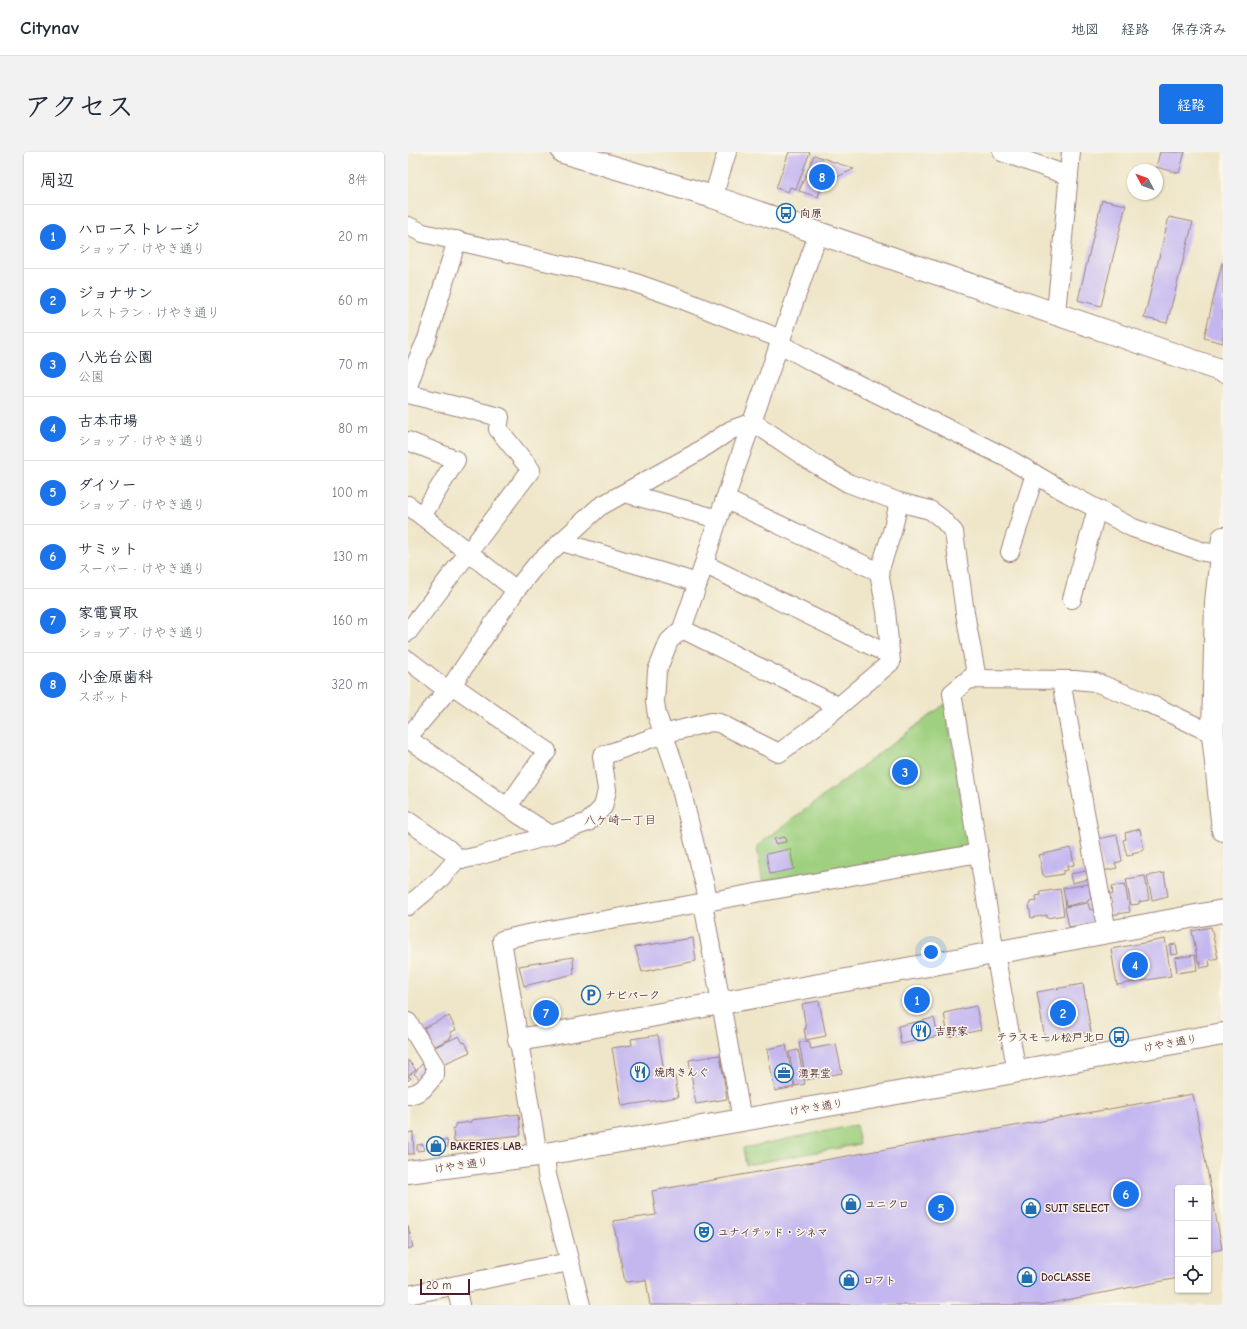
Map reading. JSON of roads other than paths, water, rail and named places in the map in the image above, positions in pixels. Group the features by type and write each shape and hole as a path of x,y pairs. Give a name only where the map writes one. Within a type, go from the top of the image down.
{"street":[{"path":"563,152 714,198 1223,371"},
{"path":"714,198 727,152"},
{"path":"1002,152 1069,176"},
{"path":"1056,314 1071,152"},
{"path":"408,226 423,233 627,280 678,298 780,342 818,365 1007,458 1067,493 1133,528 1204,552 1222,548 1216,602 1213,734 1223,830"},
{"path":"742,1120 721,1002 706,902 677,773 657,715 655,702 657,671 670,641 682,629 718,519 818,234"},
{"path":"408,386 415,348 427,339 457,240"},
{"path":"408,394 500,417 498,429 531,470 408,632"},
{"path":"551,835 408,738 450,688 516,590 536,565 599,507 694,454 731,430 753,422"},
{"path":"753,422 812,462 848,483 899,502 930,510 941,518 954,532 965,613 977,679"},
{"path":"408,441 456,460 422,516"},
{"path":"1010,552 1035,474"},
{"path":"625,493 718,519"},
{"path":"725,499 879,572"},
{"path":"408,821 447,848 458,858 466,859 551,835 588,822 603,807 608,790 602,756 663,734 711,722 719,723 779,753 818,724 891,662 886,611 879,572 892,532 899,502"},
{"path":"408,505 516,590"},
{"path":"1072,599 1097,509"},
{"path":"562,542 698,583"},
{"path":"704,564 890,655"},
{"path":"682,629 838,706"},
{"path":"408,660 546,751 508,806"},
{"path":"1017,1072 995,954 952,693 970,679 1076,680 1095,682 1146,702 1213,734"},
{"path":"1062,681 1107,932"},
{"path":"581,1305 542,1154 519,1040 502,940 979,853"},
{"path":"408,906 438,881 458,858"},
{"path":"519,1040 721,1002 995,954 1223,911"},
{"path":"408,1022 435,1066 434,1075 423,1089 408,1095"},
{"name":"けやき通り","path":"408,1172 542,1154 1017,1072 1223,1034"},
{"path":"408,1295 570,1262"},
{"path":"456,1285 460,1305"}],"place":[{"name":"小金原歯科","path":"822,177"},
{"name":"向原","path":"786,213"},
{"name":"八光台公園","path":"905,772"},
{"name":"古本市場","path":"1135,965"},
{"name":"ナビパーク","path":"591,995"},
{"name":"ハローストレージ","path":"917,1000"},
{"name":"家電買取","path":"546,1013"},
{"name":"ジョナサン","path":"1063,1013"},
{"name":"吉野家","path":"921,1031"},
{"name":"テラスモール松戸北口","path":"1119,1037"},
{"name":"焼肉きんぐ","path":"640,1072"},
{"name":"湧昇堂","path":"784,1073"},
{"name":"BAKERIES LAB.","path":"436,1146"},
{"name":"サミット","path":"1126,1194"},
{"name":"ユニクロ","path":"851,1204"},
{"name":"ダイソー","path":"941,1208"},
{"name":"SUIT SELECT","path":"1031,1208"},
{"name":"ユナイテッド・シネマ","path":"704,1232"},
{"name":"DoCLASSE","path":"1027,1277"},
{"name":"ロフト","path":"849,1280"}],"district":[{"name":"八ケ崎一丁目","path":"620,820"}]}
